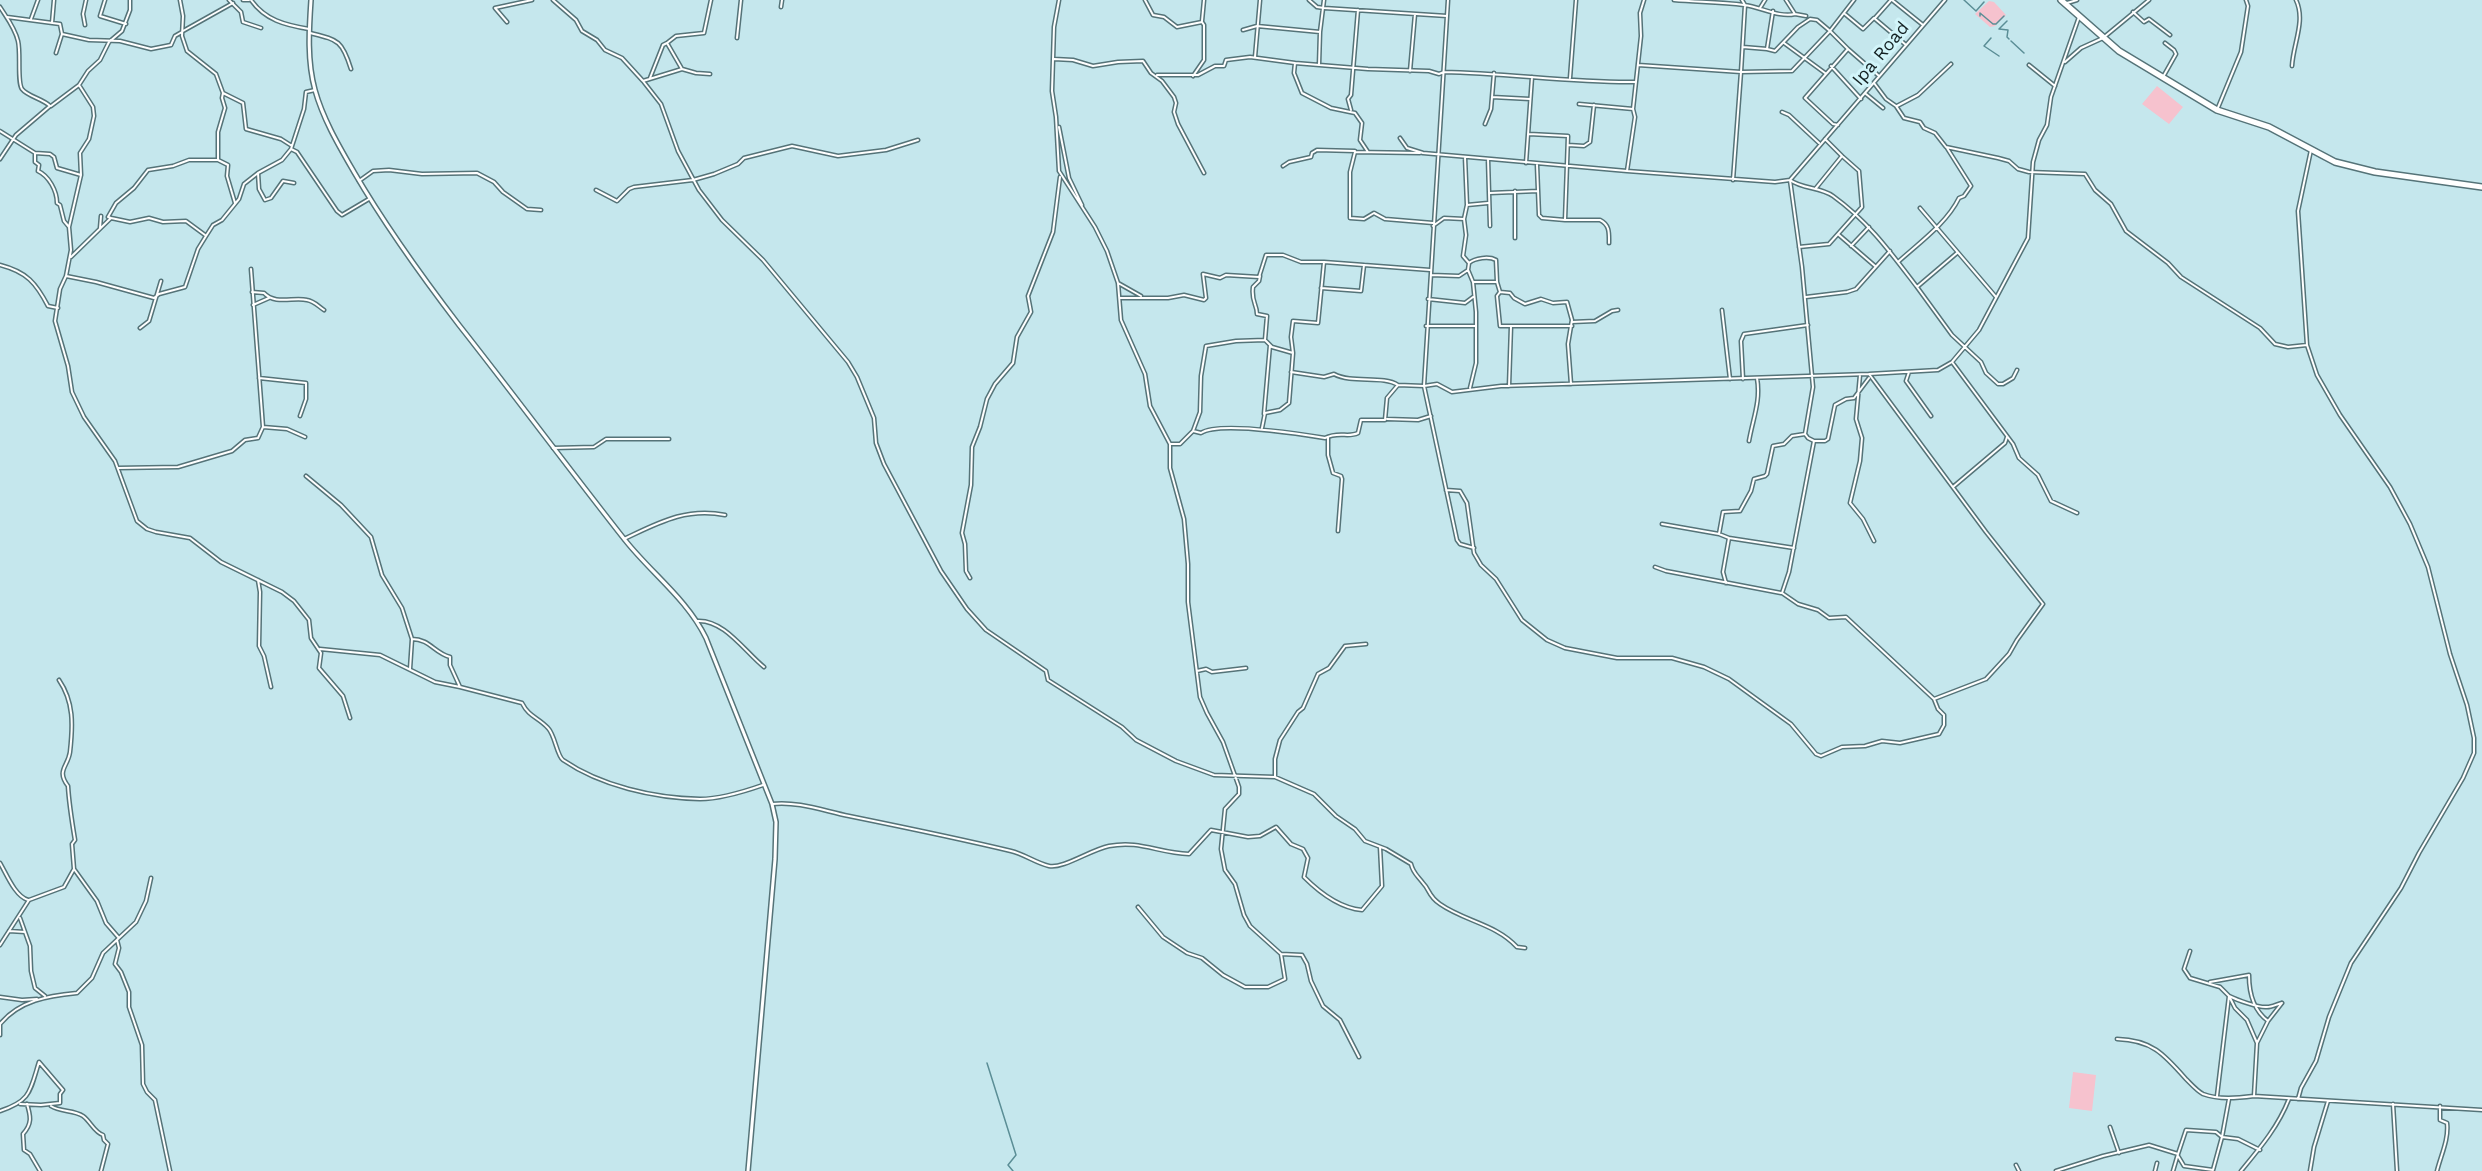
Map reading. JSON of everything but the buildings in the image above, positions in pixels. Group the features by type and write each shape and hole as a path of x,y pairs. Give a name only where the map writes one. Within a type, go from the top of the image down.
{"main road":[{"path":"2063,2 2119,51 2217,110 2269,127 2311,150 2352,168 2482,187"}],"street":[{"path":"31,19 38,0"},
{"path":"52,23 54,0"},
{"path":"84,25 82,14 86,0"},
{"path":"105,0 100,16 126,24"},
{"path":"0,159 13,139 32,123 36,116 79,85 88,71 100,60 109,42 122,31 126,24 130,0"},
{"path":"180,0 187,51 216,74 223,93 225,108 218,132 218,160"},
{"path":"229,0 241,12 243,22 261,28"},
{"path":"243,0 250,0 258,11 268,18 338,41 345,51 351,69"},
{"path":"311,0 310,64 315,90 329,127 369,199 424,282 553,448 624,539 683,602 697,621 766,784 776,822 775,859 748,1171"},
{"path":"507,22 495,8 532,0"},
{"path":"553,0 576,20 582,31 597,40 605,50 622,58 644,81 661,104 678,151 693,180 723,220 763,260 848,362 857,377 874,418 876,442 884,464 941,571 982,625 994,637 1046,670 1048,680 1122,727 1136,740 1203,772 1214,775 1275,777 1314,794 1365,841 1380,846 1411,864 1413,873 1426,885 1428,894 1442,905 1490,927 1517,947 1525,948"},
{"path":"650,79 651,70 664,43 676,36 705,33 711,0"},
{"path":"737,38 741,0"},
{"path":"781,7 782,0"},
{"path":"1059,0 1054,27 1052,91 1069,178 1085,213"},
{"path":"1145,0 1153,15 1164,17 1177,27 1202,22"},
{"path":"1193,76 1204,60 1204,25 1202,22 1204,0"},
{"path":"1254,58 1260,0"},
{"path":"1309,0 1324,8 1447,16"},
{"path":"1319,65 1324,0"},
{"path":"1448,0 1424,386 1457,540 1460,544 1474,548"},
{"path":"1570,78 1576,0"},
{"path":"1627,171 1635,117 1633,109 1637,82 1640,13 1644,0"},
{"path":"1674,0 1726,2 1783,15 1806,16"},
{"path":"1733,180 1743,47 1745,5 1742,0"},
{"path":"1760,8 1766,0"},
{"path":"1786,0 1795,14"},
{"path":"1638,65 1786,73 1797,67 1830,31 1854,0"},
{"path":"1845,13 1863,29 1891,0 1923,25"},
{"name":"Ipa Road","path":"1790,180 1945,0"},
{"path":"2063,2 2077,0"},
{"path":"2072,10 2077,0"},
{"path":"2063,63 2081,48 2103,38 2149,0"},
{"path":"2217,110 2241,52 2248,6 2246,0"},
{"path":"2292,66 2299,35 2300,9 2296,0"},
{"path":"62,34 109,42 120,41 151,49 171,45 174,36 233,3"},
{"path":"0,8 7,17 18,41 21,54 20,85 23,91 50,106"},
{"path":"1351,111 1348,99 1351,95 1358,10"},
{"path":"1767,49 1773,11"},
{"path":"2133,12 2144,22 2149,19 2170,35"},
{"path":"1410,70 1415,14"},
{"path":"7,17 31,19 62,26 56,53"},
{"path":"1291,372 1324,377 1334,374 1340,378 1391,381 1398,385 1437,384 1452,392 1470,388 1509,386 1870,376 1938,370 1952,362 1979,330 2028,238 2032,172 2039,140 2047,124 2050,97 2079,17"},
{"path":"1875,18 1906,45"},
{"path":"1743,47 1775,51 1798,27 1810,19 1817,20 1880,77"},
{"path":"1243,30 1257,26 1320,32"},
{"path":"667,43 682,69"},
{"path":"1784,43 1825,74"},
{"path":"2163,77 2176,54 2165,43"},
{"path":"1838,125 1805,98 1848,49"},
{"path":"1054,59 1073,60 1093,66 1138,60 1143,61 1151,73 1157,75 1193,76 1215,66 1224,66 1226,60 1254,58 1438,74 1444,72 1494,73 1609,83 1637,82"},
{"path":"1295,63 1294,73 1302,93 1332,108 1351,111 1359,117 1363,129 1360,140 1368,152"},
{"path":"1896,106 1907,102 1936,80 1951,64"},
{"path":"2029,65 2055,86"},
{"path":"1831,66 1862,99"},
{"path":"644,81 682,69 710,74"},
{"path":"1485,124 1491,109 1494,73"},
{"path":"1157,75 1174,97 1176,103 1173,112 1204,173"},
{"path":"1526,163 1532,77"},
{"path":"1874,83 1904,118 1920,122 1924,128 1935,133 1971,186 1936,227 1898,262"},
{"path":"79,85 93,107 94,116 89,139 80,153 81,175 69,227 71,256 60,289 55,321 68,366 73,397 84,417 112,455 133,514 143,526 156,532 190,538 221,562 268,584 294,601 309,620 312,638 320,649 370,653 391,659 435,682 522,703 528,713 548,728 563,760 585,772 636,791 701,799 731,795 766,784"},
{"path":"154,298 159,294 185,287 198,249 213,225 222,220 235,203 244,184 258,173 282,160 292,147 305,104 306,92 315,90"},
{"path":"223,93 243,103 246,129 281,139 297,152 342,215 369,199"},
{"path":"1866,94 1883,108"},
{"path":"1492,97 1530,99"},
{"path":"1579,104 1633,109"},
{"path":"1568,145 1584,146 1590,142 1594,105"},
{"path":"1782,112 1820,144"},
{"path":"970,578 966,571 965,544 962,533 970,485 972,447 987,399 995,384 1013,363 1017,337 1031,312 1028,296 1053,232 1060,175 1057,122"},
{"path":"0,131 35,153 50,154 54,157 57,168 81,175"},
{"path":"1529,134 1568,136 1565,167 1565,220"},
{"path":"1400,138 1407,148 1423,153"},
{"path":"1799,248 1829,244 1862,207 1859,171 1825,139"},
{"path":"596,190 616,201 628,189 634,187 693,180 738,164 744,158 770,153 778,148 792,146 838,156 886,150 918,140"},
{"path":"1946,147 2009,161 2018,169 2032,172 2085,174 2095,190 2111,204 2126,231 2168,262 2181,277 2260,328 2275,344 2288,347 2307,345"},
{"path":"1283,166 1289,162 1311,157 1312,153 1317,150 1358,151 1437,154 1537,165 1733,180 1775,182 1790,180 1795,184 1816,188 1832,196 1869,227 1890,251 1952,334 1983,365 1988,375 1998,384 2003,384 2013,378 2017,370"},
{"path":"2298,1099 2301,1088 2316,1061 2329,1017 2351,963 2401,888 2463,778 2474,753 2474,738 2467,705 2450,654 2428,567 2410,524 2390,487 2340,415 2317,375 2307,345 2298,212 2311,150"},
{"path":"1358,151 1350,165 1350,218 1364,219 1374,213 1385,219 1433,225 1444,218 1464,219"},
{"path":"35,153 38,171 54,186 57,203 69,227"},
{"path":"1816,188 1842,156"},
{"path":"1465,157 1467,205 1464,219 1466,235 1463,256 1469,263 1468,270 1473,282 1476,369 1471,377 1470,388"},
{"path":"1488,159 1490,226"},
{"path":"111,218 108,216 111,209 120,198 134,188 148,170 173,166 189,160 218,160 228,165 227,176 235,203"},
{"path":"1537,165 1540,217 1600,220 1605,222 1609,228 1609,243"},
{"path":"359,181 373,171 389,170 434,175 477,173 494,182 503,192 527,210 541,210"},
{"path":"258,173 259,189 265,200 271,198 283,182 294,183"},
{"path":"1060,175 1102,240 1118,283 1122,320 1145,374 1150,406 1170,444 1170,468 1184,519 1188,602 1204,707 1223,742 1239,787 1239,795 1225,809 1221,849 1226,870 1235,884 1244,915 1251,926 1281,954 1285,979 1268,987 1245,987 1222,975 1202,958 1187,953 1163,937 1138,908"},
{"path":"1790,180 1805,297 1812,376 1813,395 1806,434 1808,438 1814,441 1828,439 1835,405 1846,399 1854,398 1870,376"},
{"path":"1515,191 1515,238"},
{"path":"1490,193 1538,191"},
{"path":"1467,205 1489,203"},
{"path":"1920,208 1996,297"},
{"path":"99,229 101,216"},
{"path":"71,256 111,218"},
{"path":"111,218 130,222 149,218 162,222 186,221 206,236"},
{"path":"1851,246 1869,227"},
{"path":"1839,234 1875,266"},
{"path":"1805,297 1851,291 1863,282 1890,251"},
{"path":"1917,287 1957,253"},
{"path":"1293,353 1270,345 1266,340 1267,316 1257,315 1252,301 1253,287 1259,281 1266,255 1283,255 1301,262 1430,270"},
{"path":"1469,263 1479,259 1495,259 1500,292 1497,296 1500,325 1572,324 1595,321 1618,310"},
{"path":"1263,415 1287,406 1293,353 1292,322 1318,323 1323,262"},
{"path":"0,265 21,272 39,288 48,306 58,308"},
{"path":"1321,288 1361,291 1364,265"},
{"path":"117,468 181,467 232,452 244,440 258,438 263,427 251,269"},
{"path":"1430,274 1459,276 1468,270"},
{"path":"1120,298 1141,296 1160,298 1184,295 1204,300 1206,298 1203,274 1220,278 1226,275 1260,276"},
{"path":"66,276 154,298"},
{"path":"140,327 149,321 154,298 161,281"},
{"path":"1473,282 1497,282"},
{"path":"1118,283 1141,296"},
{"path":"252,292 264,293 270,298"},
{"path":"1500,292 1509,293 1525,304 1541,298 1553,303 1567,302 1572,324 1568,344 1571,384"},
{"path":"1428,299 1465,303 1473,297"},
{"path":"253,305 270,298 308,300 324,310"},
{"path":"1722,310 1730,379"},
{"path":"1743,379 1741,341 1744,334 1808,325"},
{"path":"1426,326 1475,326"},
{"path":"1509,386 1511,326"},
{"path":"1170,444 1180,444 1193,431 1200,412 1201,376 1206,346 1236,341 1266,340"},
{"path":"1262,429 1270,345"},
{"path":"1952,362 2007,437 2019,458 2038,475 2051,501 2077,513"},
{"path":"1909,372 1906,381 1931,416"},
{"path":"1860,375 1856,419 1862,438 1860,461 1850,503 1863,519 1874,541"},
{"path":"1870,376 2043,604 2009,654 1986,679 1934,699"},
{"path":"259,378 306,383 306,399 300,416"},
{"path":"1749,441 1758,410 1760,392 1757,378"},
{"path":"1385,420 1387,398 1398,385"},
{"path":"1193,431 1201,433 1219,428 1262,429 1328,437 1334,434 1353,436 1358,433 1361,420 1418,420 1431,416"},
{"path":"263,427 286,429 305,437"},
{"path":"1719,534 1724,512 1740,511 1751,491 1754,479 1767,474 1773,446 1784,444 1792,436 1806,434"},
{"path":"1328,437 1329,460 1334,473 1342,479 1338,531"},
{"path":"1953,487 2005,443 2007,437"},
{"path":"553,448 594,447 606,439 669,439"},
{"path":"1782,593 1794,548 1814,441"},
{"path":"306,476 341,505 371,537 382,575 402,608 412,639 410,670"},
{"path":"1446,490 1460,491 1463,494 1478,561 1496,579 1522,620 1547,640 1565,648 1617,657 1672,658 1704,667 1729,679 1791,724 1818,755 1842,747 1865,746 1882,741 1900,742 1939,735 1944,724 1944,715 1938,709 1934,699 1846,617 1828,618 1818,610 1796,603 1782,593 1655,567"},
{"path":"624,539 658,523 691,512 725,515"},
{"path":"1662,524 1794,548"},
{"path":"1726,583 1723,572 1729,538"},
{"path":"258,580 260,592 259,646 264,656 271,687"},
{"path":"697,621 708,621 719,627 764,667"},
{"path":"412,639 424,640 440,655 450,657 450,664 460,687"},
{"path":"1275,777 1275,759 1280,740 1303,708 1318,674 1329,668 1345,646 1366,644"},
{"path":"320,649 319,668 343,696 350,718"},
{"path":"1197,671 1206,669 1212,672 1245,668"},
{"path":"59,680 72,705 70,752 62,772 63,780 68,786 75,840 72,844 74,869 97,901 106,923 118,939 115,964 122,972 129,992 129,1007 143,1047 143,1084 155,1100 170,1161 170,1171"},
{"path":"772,804 815,808 917,832 953,837 1009,850 1048,866 1060,867 1089,852 1130,843 1169,854 1190,854 1211,830 1248,837 1260,836 1276,827 1291,844 1303,849 1308,858 1304,878 1318,891 1353,909 1362,910 1382,886 1380,846"},
{"path":"0,863 8,880 23,898 30,900 64,887 74,869"},
{"path":"0,1035 0,1024 11,1013 37,999 45,996 78,993 92,978 103,953 136,922 146,901 151,878"},
{"path":"0,945 30,900"},
{"path":"20,917 30,946 31,971 35,988 45,996"},
{"path":"9,931 25,932"},
{"path":"2190,951 2184,969 2190,978 2220,987 2247,1020 2256,1044 2254,1096"},
{"path":"1281,954 1302,955 1323,1006 1340,1020 1359,1056"},
{"path":"2210,982 2249,975 2249,993 2260,1015 2268,1021"},
{"path":"2229,996 2240,1001 2268,1007 2282,1003 2268,1021 2256,1044"},
{"path":"2217,1096 2229,996"},
{"path":"0,997 22,1000 37,999"},
{"path":"2117,1039 2151,1045 2200,1092 2229,1099 2254,1096 2482,1110"},
{"path":"0,1111 20,1104 59,1104 63,1090 39,1062 30,1089 20,1104"},
{"path":"2056,1171 2149,1145 2178,1155 2184,1166 2213,1170 2223,1137 2229,1099"},
{"path":"2241,1171 2260,1150 2284,1114 2289,1099"},
{"path":"2310,1171 2314,1147 2328,1101"},
{"path":"27,1104 31,1117 29,1127 23,1134 24,1150 30,1154 40,1171"},
{"path":"2393,1104 2397,1171"},
{"path":"50,1105 60,1111 83,1117 98,1134 104,1135 104,1140 108,1144 101,1171"},
{"path":"2437,1171 2441,1150 2449,1136 2447,1123 2440,1120 2440,1106"},
{"path":"2110,1126 2119,1153"},
{"path":"2173,1171 2186,1130 2216,1132 2223,1137 2238,1139 2260,1150"},
{"path":"2155,1171 2157,1163"},
{"path":"2016,1165 2019,1171"}],"shaded area":[{"path":"1989,1 1994,2 2006,15 1995,26 1990,27 1975,14"},
{"path":"2157,86 2183,107 2169,124 2142,104"},
{"path":"2073,1072 2096,1075 2092,1111 2069,1108"}],"waterway":[{"path":"1964,0 1976,11 1984,2"},
{"path":"1980,16 1980,13 1993,24 2004,16"},
{"path":"2007,21 1999,29 2008,30 2009,39"},
{"path":"1991,38 1984,46 1999,56"},
{"path":"2011,41 2024,53"},
{"path":"987,1063 1016,1155 1008,1165 1013,1171"}]}
